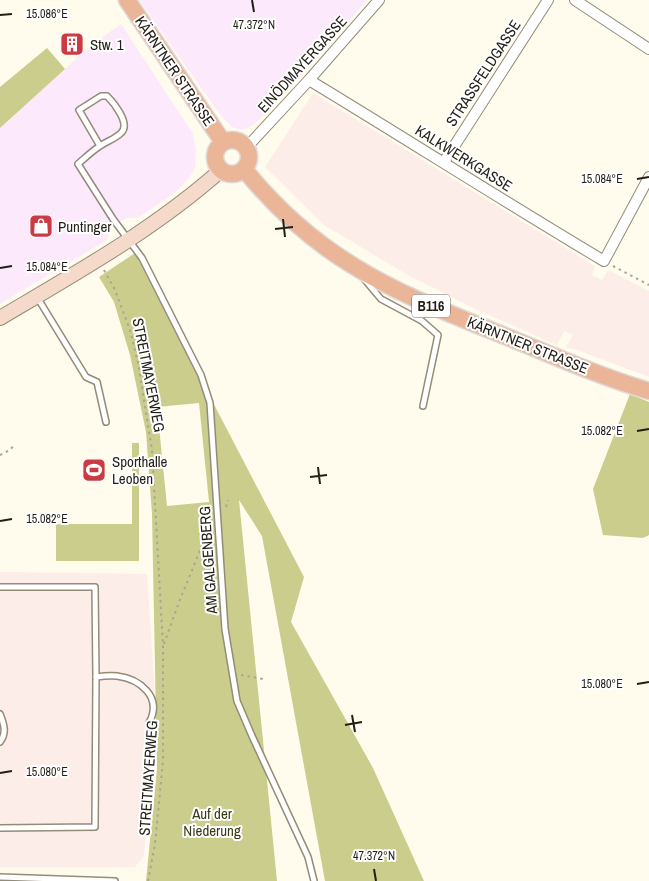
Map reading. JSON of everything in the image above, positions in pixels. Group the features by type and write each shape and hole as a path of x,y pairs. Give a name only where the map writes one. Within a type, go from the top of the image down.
{"main road":[{"name":"KÄRNTNER STRASSE","path":"126,0 223,142"},
{"path":"236,140 242,142 247,147 249,159 244,170 230,174 221,170 217,165 216,152 218,146 223,142 236,140"},
{"path":"0,318 129,240 199,189 221,170"},
{"name":"KÄRNTNER STRASSE","path":"244,170 256,184 316,241 351,265 393,288 444,311 596,372 649,391"}],"street":[{"name":"EINÖDMAYERGASSE","path":"247,147 309,80 378,0"},
{"name":"STRASSFELDGASSE","path":"444,162 489,89 548,0"},
{"path":"575,0 649,49"},
{"name":"KALKWERKGASSE","path":"309,80 444,162 507,204 604,261"},
{"path":"604,261 649,177"}],"lane":[{"path":"101,96 107,96 118,110 124,128 122,132 100,146 79,110 101,96"},
{"name":"AM GALGENBERG","path":"100,146 78,164 113,219 142,258 201,375 210,403 225,629 237,701 308,857 314,881"},
{"path":"351,265 382,299 422,321 438,335 423,406"},
{"path":"37,296 86,377 98,382 106,422"},
{"path":"0,587 95,587 96,677 95,827 0,828"},
{"path":"96,677 119,676 136,681 144,688 152,700 154,708 149,723"},
{"path":"0,714 4,724 4,737 0,742"},
{"path":"0,877 115,881"}],"path":[{"name":"STREITMAYERWEG","path":"97,260 109,278 126,316 138,363 152,450 163,646 163,761 155,844 148,881"},
{"path":"604,261 649,285"},
{"path":"0,455 10,450 15,444"},
{"name":"STREITMAYERWEG","path":"163,646 208,531 218,525"},
{"path":"232,675 263,679"}],"shaded area":[{"path":"139,0 367,0 259,120 248,128 241,130 232,127 219,113"},
{"path":"121,24 193,134 196,151 195,167 190,177 170,196 138,218 127,218 121,221 110,230 107,240 0,304 0,128 90,46"},
{"path":"313,93 595,266 592,275 602,280 608,270 649,291 649,377 566,347 573,335 564,331 557,345 471,307 406,274 324,225 265,167"},
{"path":"0,572 147,574 156,710 144,856 135,867 0,867"}],"green space":[{"path":"47,48 65,69 0,128 0,87"},
{"name":"Auf der Niederung","path":"135,253 304,577 291,622 373,768 424,881 325,881 262,536 239,500 277,881 146,881 157,769 152,514 146,432 130,355 114,302 99,277","holes":["199,403 209,502 167,506 157,407"]},
{"path":"630,394 649,402 649,535 643,538 603,535 593,489"},
{"path":"132,443 139,443 139,561 56,561 56,524 132,524"}],"place":[{"name":"Stw. 1","path":"72,44"},
{"name":"Puntinger","path":"41,226"},
{"name":"Sporthalle Leoben","path":"94,470"}]}
